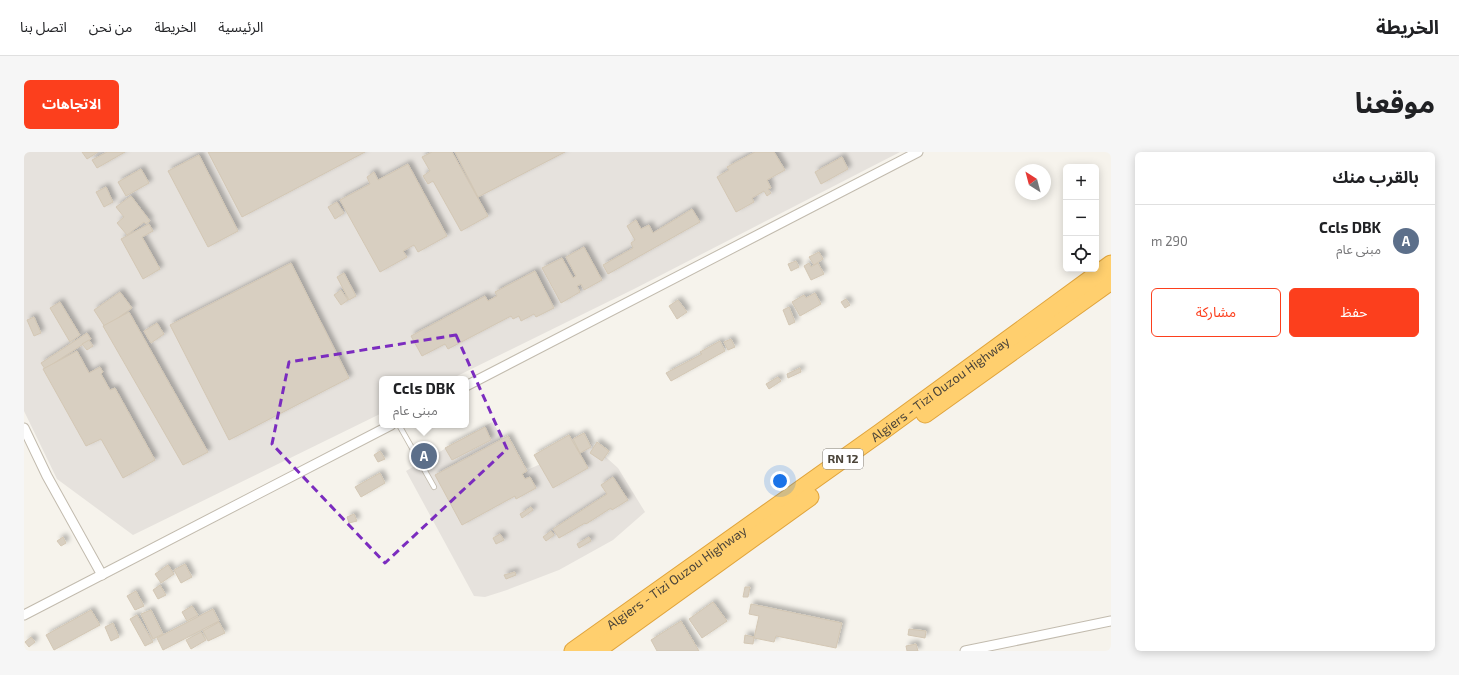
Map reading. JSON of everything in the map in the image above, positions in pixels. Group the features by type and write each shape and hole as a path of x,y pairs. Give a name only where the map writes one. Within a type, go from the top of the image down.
{"highway":[{"name":"Algiers - Tizi Ouzou Highway","path":"573,651 888,427 1111,264"},
{"name":"Algiers - Tizi Ouzou Highway","path":"596,651 1111,281"}],"street":[{"path":"469,384 918,152"},
{"path":"24,428 47,476 102,575"},
{"path":"24,615 385,428"},
{"path":"965,651 1111,621"}],"lane":[{"path":"401,428 434,487"}],"highlighted area":[{"path":"456,335 507,449 385,563 272,444 289,362"}],"shaded area":[{"path":"24,152 900,152 634,289 457,376 379,376 379,414 133,535 57,479 24,411"},
{"path":"492,422 525,471 589,442 618,468 645,512 613,540 559,570 485,597 474,596 406,471"}],"building":[{"path":"82,152 98,152 87,159"},
{"path":"107,152 125,152 97,168 92,160"},
{"path":"208,152 365,152 242,217"},
{"path":"432,152 452,152 488,216 461,231 433,181 428,184 423,176 430,171 422,157"},
{"path":"455,152 565,152 478,197"},
{"path":"755,152 774,152 785,170 767,180 771,188 768,189 771,193 767,196 764,191 752,198 754,202 736,212 717,177 729,170 727,167"},
{"path":"199,155 238,231 208,247 168,171"},
{"path":"842,157 848,169 821,184 815,172"},
{"path":"408,164 447,236 418,252 414,245 403,251 407,257 380,272 340,200 370,184 367,177 374,172 378,180"},
{"path":"141,169 149,183 126,196 118,182"},
{"path":"106,187 113,202 104,207 96,192"},
{"path":"131,196 150,221 146,224 144,222 127,235 117,223 124,217 116,207"},
{"path":"337,202 344,213 335,219 328,207"},
{"path":"692,209 700,222 608,274 603,265 633,248 631,243 635,240 627,226 636,220 641,229 649,225 653,233"},
{"path":"149,224 153,231 142,237 160,269 143,279 121,239"},
{"path":"584,247 602,280 584,290 581,284 577,286 580,292 561,303 542,268 562,258 573,278 576,276 566,257"},
{"path":"819,252 823,259 814,265 809,257"},
{"path":"796,261 799,267 791,271 788,264"},
{"path":"291,263 349,378 229,440 170,325"},
{"path":"809,263 811,267 818,263 824,274 811,280 804,266"},
{"path":"535,271 554,308 536,317 534,314 521,321 519,316 513,319 511,316 448,349 445,344 422,356 411,336 485,296 488,301 497,296 495,292"},
{"path":"344,273 356,296 349,300 337,277"},
{"path":"341,290 348,300 341,305 334,295"},
{"path":"120,292 132,308 105,327 94,310"},
{"path":"815,293 821,304 800,316 792,302 804,295 806,298"},
{"path":"846,299 850,305 845,308 841,302"},
{"path":"678,300 687,312 677,319 669,306"},
{"path":"60,302 80,335 70,342 50,308"},
{"path":"789,307 795,322 789,325 783,310"},
{"path":"129,312 208,452 183,465 103,326"},
{"path":"34,317 41,333 34,336 27,320"},
{"path":"157,323 164,334 151,343 144,331"},
{"path":"87,333 91,339 45,369 41,363"},
{"path":"731,339 735,347 728,350 724,342"},
{"path":"89,340 93,346 87,350 82,344"},
{"path":"720,341 725,351 671,381 666,373 702,354 700,352"},
{"path":"77,351 89,373 100,367 103,372 101,374 110,390 115,388 155,460 123,478 101,439 86,446 43,369"},
{"path":"800,368 801,372 788,378 787,374"},
{"path":"778,377 781,381 769,389 766,384"},
{"path":"485,427 491,440 452,460 445,448"},
{"path":"584,433 591,447 580,453 573,439"},
{"path":"569,435 588,468 553,488 534,455"},
{"path":"508,436 527,471 522,474 525,479 530,477 536,488 516,499 515,496 462,525 435,475"},
{"path":"597,442 609,451 602,461 590,453"},
{"path":"380,451 385,459 378,462 374,455"},
{"path":"380,473 385,483 361,497 355,487"},
{"path":"613,477 628,500 559,538 553,529 607,494 601,485"},
{"path":"531,507 533,510 522,518 520,514"},
{"path":"354,514 357,521 349,523 347,517"},
{"path":"551,531 554,535 546,541 543,537"},
{"path":"500,534 504,540 496,544 493,538"},
{"path":"63,537 66,543 61,546 57,541"},
{"path":"589,537 591,541 579,548 577,544"},
{"path":"185,564 192,577 181,583 174,570"},
{"path":"168,565 174,574 161,583 155,574"},
{"path":"515,572 516,575 506,579 504,575"},
{"path":"160,585 166,595 158,599 153,590"},
{"path":"745,587 750,587 748,597 743,597"},
{"path":"136,591 144,606 135,610 127,596"},
{"path":"713,602 727,621 702,638 689,619"},
{"path":"751,604 842,623 836,648 776,636 774,642 754,638 759,616 749,614"},
{"path":"192,606 198,615 187,621 182,612"},
{"path":"213,609 219,621 163,650 157,638"},
{"path":"91,610 100,625 54,650 46,635"},
{"path":"151,610 163,634 153,639 141,614"},
{"path":"137,615 153,642 145,646 130,619"},
{"path":"681,621 699,651 657,651 651,640"},
{"path":"219,622 225,633 208,641 203,631"},
{"path":"113,623 119,637 111,641 105,627"},
{"path":"909,629 926,631 925,638 908,635"},
{"path":"201,632 206,640 191,649 186,640"},
{"path":"745,635 754,637 753,644 744,643"},
{"path":"31,637 35,642 29,647 25,642"},
{"path":"916,644 918,651 907,651 906,646"}],"place":[{"name":"Ccls DBK","path":"424,456"}]}
